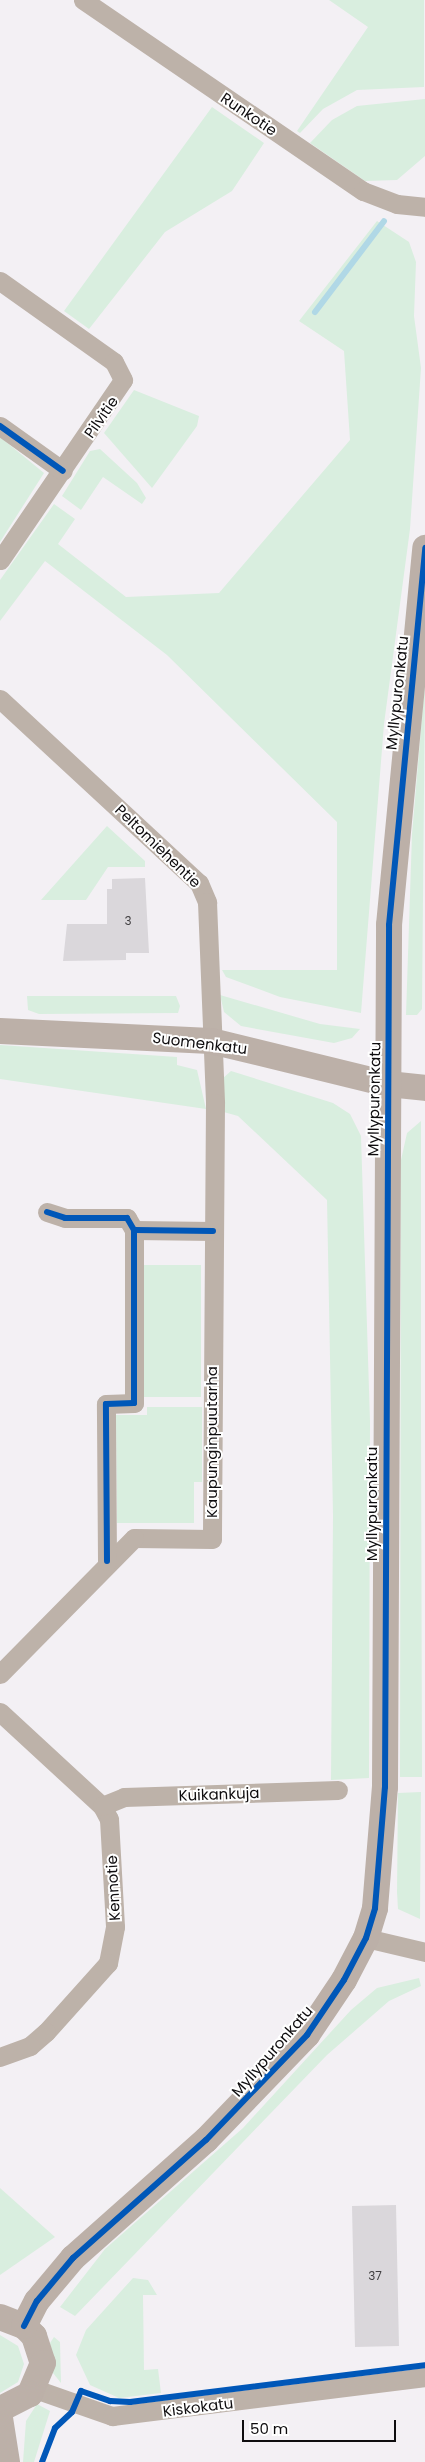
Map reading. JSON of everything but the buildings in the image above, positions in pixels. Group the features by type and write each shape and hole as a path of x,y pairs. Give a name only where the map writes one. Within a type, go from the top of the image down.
{"street":[{"name":"Runkotie","path":"83,0 363,191 397,204 425,207"},
{"name":"Pilvitie","path":"0,281 122,370 120,391 0,560"},
{"path":"0,426 63,471"},
{"name":"Myllypuronkatu","path":"24,2326 36,2300 73,2258 263,2086 327,2007 366,1938 380,1878 385,1788 388,1084 394,839 425,548"},
{"name":"Peltomiehentie","path":"0,699 200,883 207,902 211,1041"},
{"name":"Suomenkatu","path":"0,1031 211,1041 388,1084 425,1088"},
{"name":"Kaupunginpuutarha","path":"0,1674 107,1562 134,1538 212,1539 215,1103 211,1041"},
{"path":"48,1212 65,1218 127,1218 134,1230 134,1403 106,1404 107,1562"},
{"path":"134,1230 213,1231"},
{"name":"Kennotie","path":"0,1712 102,1806 111,1829 113,1953 46,2032 30,2046 0,2057"},
{"name":"Kuikankuja","path":"102,1806 124,1797 338,1790"},
{"path":"366,1938 425,1952"},
{"path":"0,2317 24,2326 41,2349 41,2377 35,2389 24,2400 0,2409"},
{"name":"Kiskokatu","path":"35,2389 112,2416 425,2377"},
{"path":"0,2418 8,2462"}],"green space":[{"path":"329,0 424,0 424,87 357,90 323,109 300,133 297,131 368,27"},
{"path":"425,99 425,156 397,180 365,181 310,143 332,120 357,106"},
{"path":"212,107 264,143 232,191 165,232 89,329 64,311"},
{"path":"377,221 409,242 416,262 414,316 421,368 410,529 384,724 361,1013 280,997 226,977 222,970 337,970 337,822 167,655 45,561 0,621 0,580 54,504 75,519 58,544 126,597 219,593 350,440 344,351 299,321"},
{"path":"134,390 199,416 197,426 152,488 104,433"},
{"path":"0,437 44,473 0,542"},
{"path":"100,449 137,483 146,498 142,504 103,477 81,510 62,496 90,451"},
{"path":"425,683 422,1009 417,1015 406,1015 412,834"},
{"path":"107,826 145,861 145,867 108,867 86,900 41,900"},
{"path":"220,995 320,1024 360,1029 352,1038 334,1043 241,1026 224,1012"},
{"path":"27,996 176,996 180,1006 178,1013 39,1014 28,1010"},
{"path":"0,1045 177,1057 177,1065 197,1070 206,1109 0,1079"},
{"path":"231,1071 333,1103 350,1114 361,1136 370,1421 369,1778 331,1780 333,1515 327,1200 238,1116 220,1111 222,1079"},
{"path":"421,1121 422,1777 400,1777 401,1160 407,1133"},
{"path":"144,1265 201,1265 201,1397 143,1397"},
{"path":"147,1407 202,1407 202,1482 194,1482 194,1523 117,1523 116,1415 147,1415"},
{"path":"421,1792 420,1919 398,1909 397,1892 398,1793"},
{"path":"419,1978 421,1986 389,2001 327,2055 75,2316 60,2307 105,2249 243,2128 351,2010 377,1988"},
{"path":"0,2188 55,2237 0,2275"},
{"path":"133,2278 148,2280 157,2295 143,2295 144,2370 158,2369 161,2393 119,2398 90,2385 76,2355 86,2330"},
{"path":"0,2335 18,2346 24,2364 18,2382 0,2393"},
{"path":"54,2337 60,2342 61,2383 53,2373 50,2343"},
{"path":"37,2404 50,2411 34,2462 23,2462 26,2421"}],"waterway":[{"path":"315,312 384,221"}],"cycle path":[{"path":"0,426 63,471"},
{"path":"24,2326 37,2301 73,2258 206,2140 307,2035 344,1980 366,1938 375,1908 385,1787 389,925 425,548"},
{"path":"47,1212 65,1218 127,1218 134,1230"},
{"path":"107,1561 106,1404 134,1403 134,1230 213,1231"},
{"path":"42,2462 55,2428 72,2412 81,2391 110,2401 130,2402 425,2365"}]}
